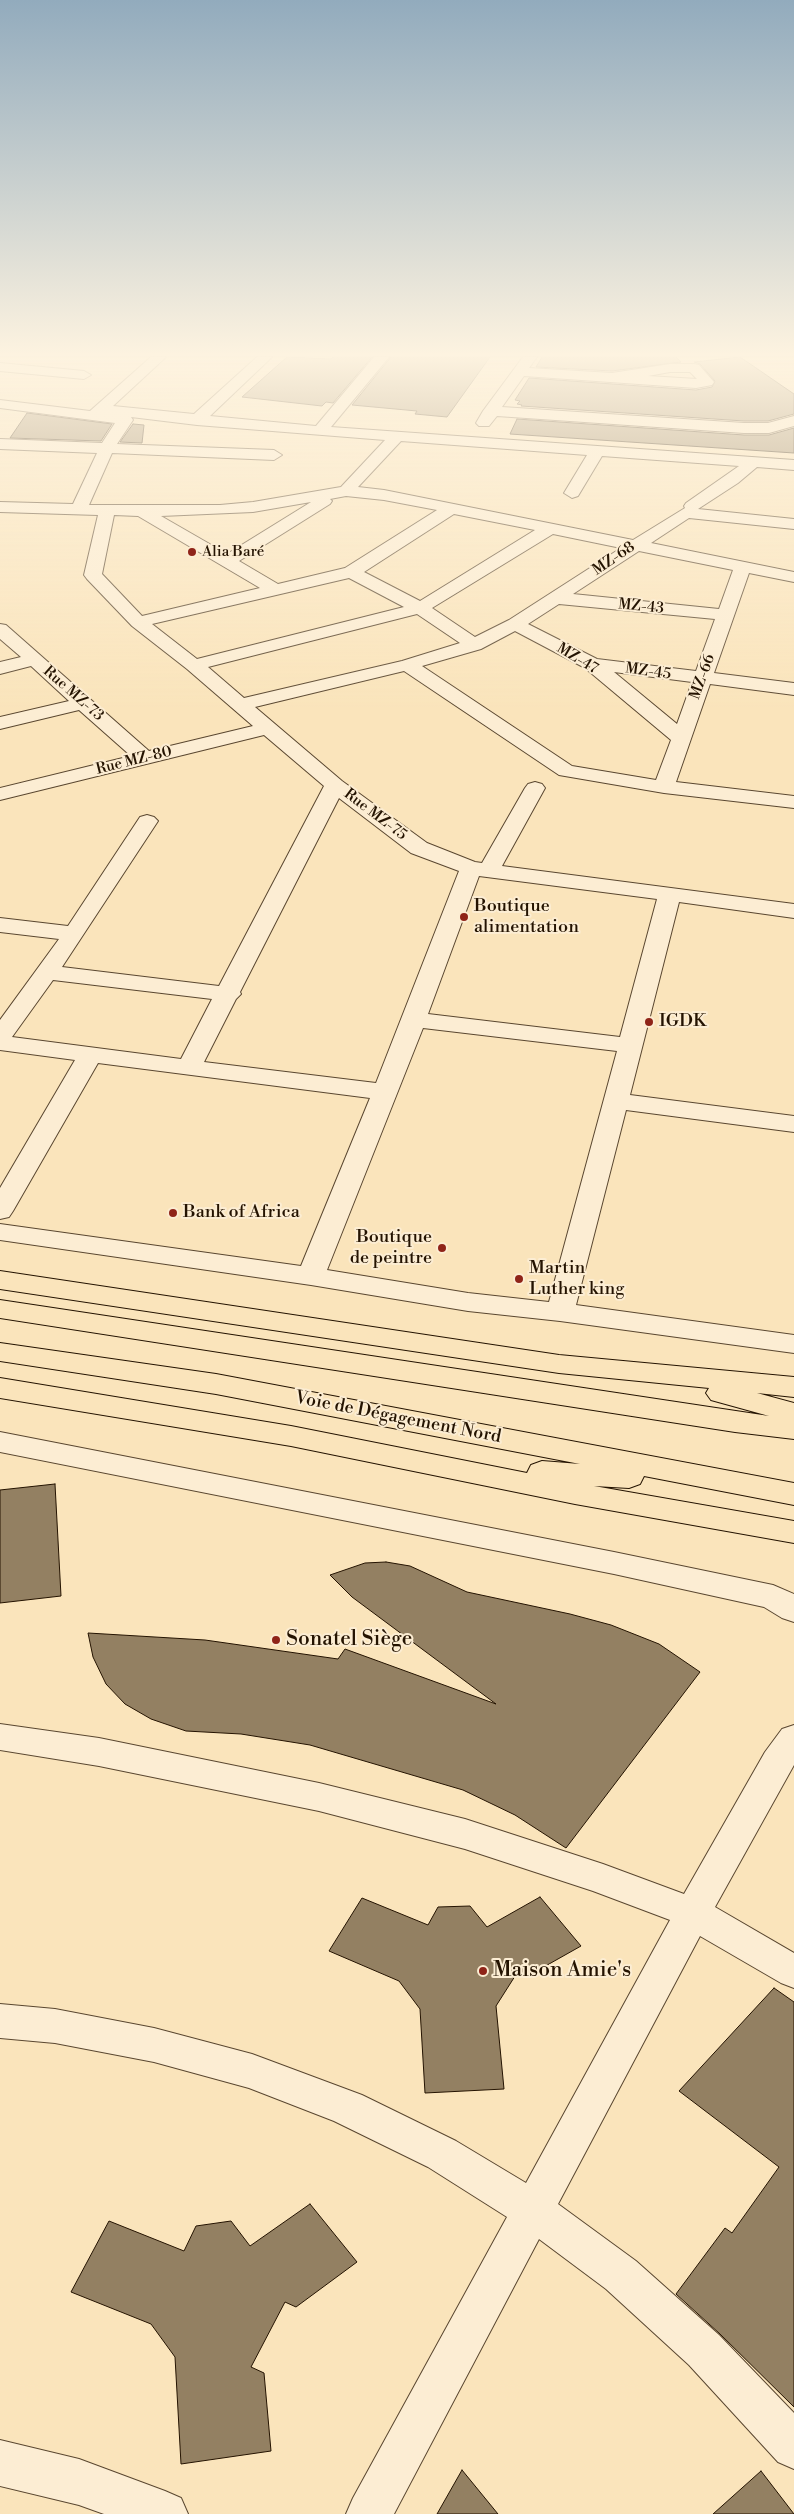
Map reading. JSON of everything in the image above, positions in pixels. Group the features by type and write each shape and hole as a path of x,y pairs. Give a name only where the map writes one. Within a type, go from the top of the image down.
{"highway":[{"path":"0,1280 549,1363 794,1387"},
{"path":"0,1309 794,1429"},
{"name":"Voie de Dégagement Nord","path":"0,1352 216,1384 794,1494"},
{"path":"648,1374 794,1413"},
{"path":"0,1388 291,1436 794,1532"},
{"path":"446,1467 735,1482"}],"street":[{"path":"79,509 95,474"},
{"path":"227,560 342,492 360,474"},
{"path":"572,493 583,474"},
{"path":"692,506 739,474"},
{"path":"0,507 142,511 253,507 342,492 384,494 794,577"},
{"path":"138,622 274,588 351,572 452,508"},
{"name":"Rue MZ-75","path":"107,511 94,575 138,622 194,665 335,785 419,848 480,869 794,911"},
{"path":"142,511 274,588"},
{"name":"MZ-68","path":"240,704 407,665 474,645 516,624 686,513 794,524"},
{"path":"194,665 420,608 551,528"},
{"name":"MZ-66","path":"664,787 742,566"},
{"path":"351,572 420,608 474,645"},
{"name":"MZ-43","path":"556,598 726,615"},
{"name":"MZ-47","path":"516,624 592,664 681,738"},
{"name":"Rue MZ-73","path":"0,629 145,758"},
{"path":"0,668 34,660"},
{"name":"MZ-45","path":"592,664 702,680 794,689"},
{"path":"407,665 566,771 664,787 794,802"},
{"path":"0,723 84,703"},
{"name":"Rue MZ-80","path":"0,794 268,728"},
{"path":"189,1067 335,785"},
{"path":"312,1276 414,1020 480,869 535,788"},
{"path":"0,1037 74,934 147,821"},
{"path":"560,1312 670,894"},
{"path":"0,925 74,934"},
{"path":"46,972 228,994"},
{"path":"414,1020 630,1045"},
{"path":"0,1044 385,1092"},
{"path":"0,1211 91,1054"},
{"path":"616,1100 794,1124"},
{"path":"0,1232 312,1276 468,1302 560,1312 794,1344"},
{"path":"0,1442 614,1563 773,1597 794,1610"},
{"path":"0,1737 99,1752 318,1797 465,1834 603,1879 693,1913 794,1972"},
{"path":"369,2514 693,1913 777,1762 794,1738"},
{"path":"0,2021 55,2026 154,2045 252,2072 348,2108 425,2146 534,2211 620,2274 704,2350 794,2446"},
{"path":"0,2463 79,2482 164,2514"}],"building":[{"path":"55,1484 61,1596 0,1603 0,1490"},
{"path":"386,1562 410,1566 467,1592 570,1614 611,1625 659,1644 700,1672 566,1848 515,1815 463,1790 310,1745 241,1734 186,1731 151,1719 125,1704 106,1684 93,1657 88,1633 205,1640 338,1659 345,1649 496,1704 352,1597 330,1575 365,1563"},
{"path":"540,1897 581,1946 526,1977 517,1973 496,2006 504,2089 425,2093 420,2009 399,1981 329,1951 362,1898 428,1925 438,1907 470,1906 487,1927"},
{"path":"774,1988 794,2002 794,2407 720,2334 676,2294 725,2228 732,2233 779,2167 679,2091"},
{"path":"310,2204 357,2262 296,2307 285,2302 251,2367 264,2373 271,2451 181,2464 175,2357 151,2324 71,2292 109,2221 184,2251 196,2226 231,2221 250,2246"},
{"path":"462,2470 498,2514 437,2514"},
{"path":"761,2471 794,2514 713,2514"}],"place":[{"name":"Alia Baré","path":"192,552"},
{"name":"Boutique alimentation","path":"464,917"},
{"name":"IGDK","path":"649,1022"},
{"name":"Bank of Africa","path":"173,1213"},
{"name":"Boutique de peintre","path":"442,1248"},
{"name":"Martin Luther king","path":"519,1279"},
{"name":"Sonatel Siège","path":"276,1640"},
{"name":"Maison Amie's","path":"483,1971"}]}
